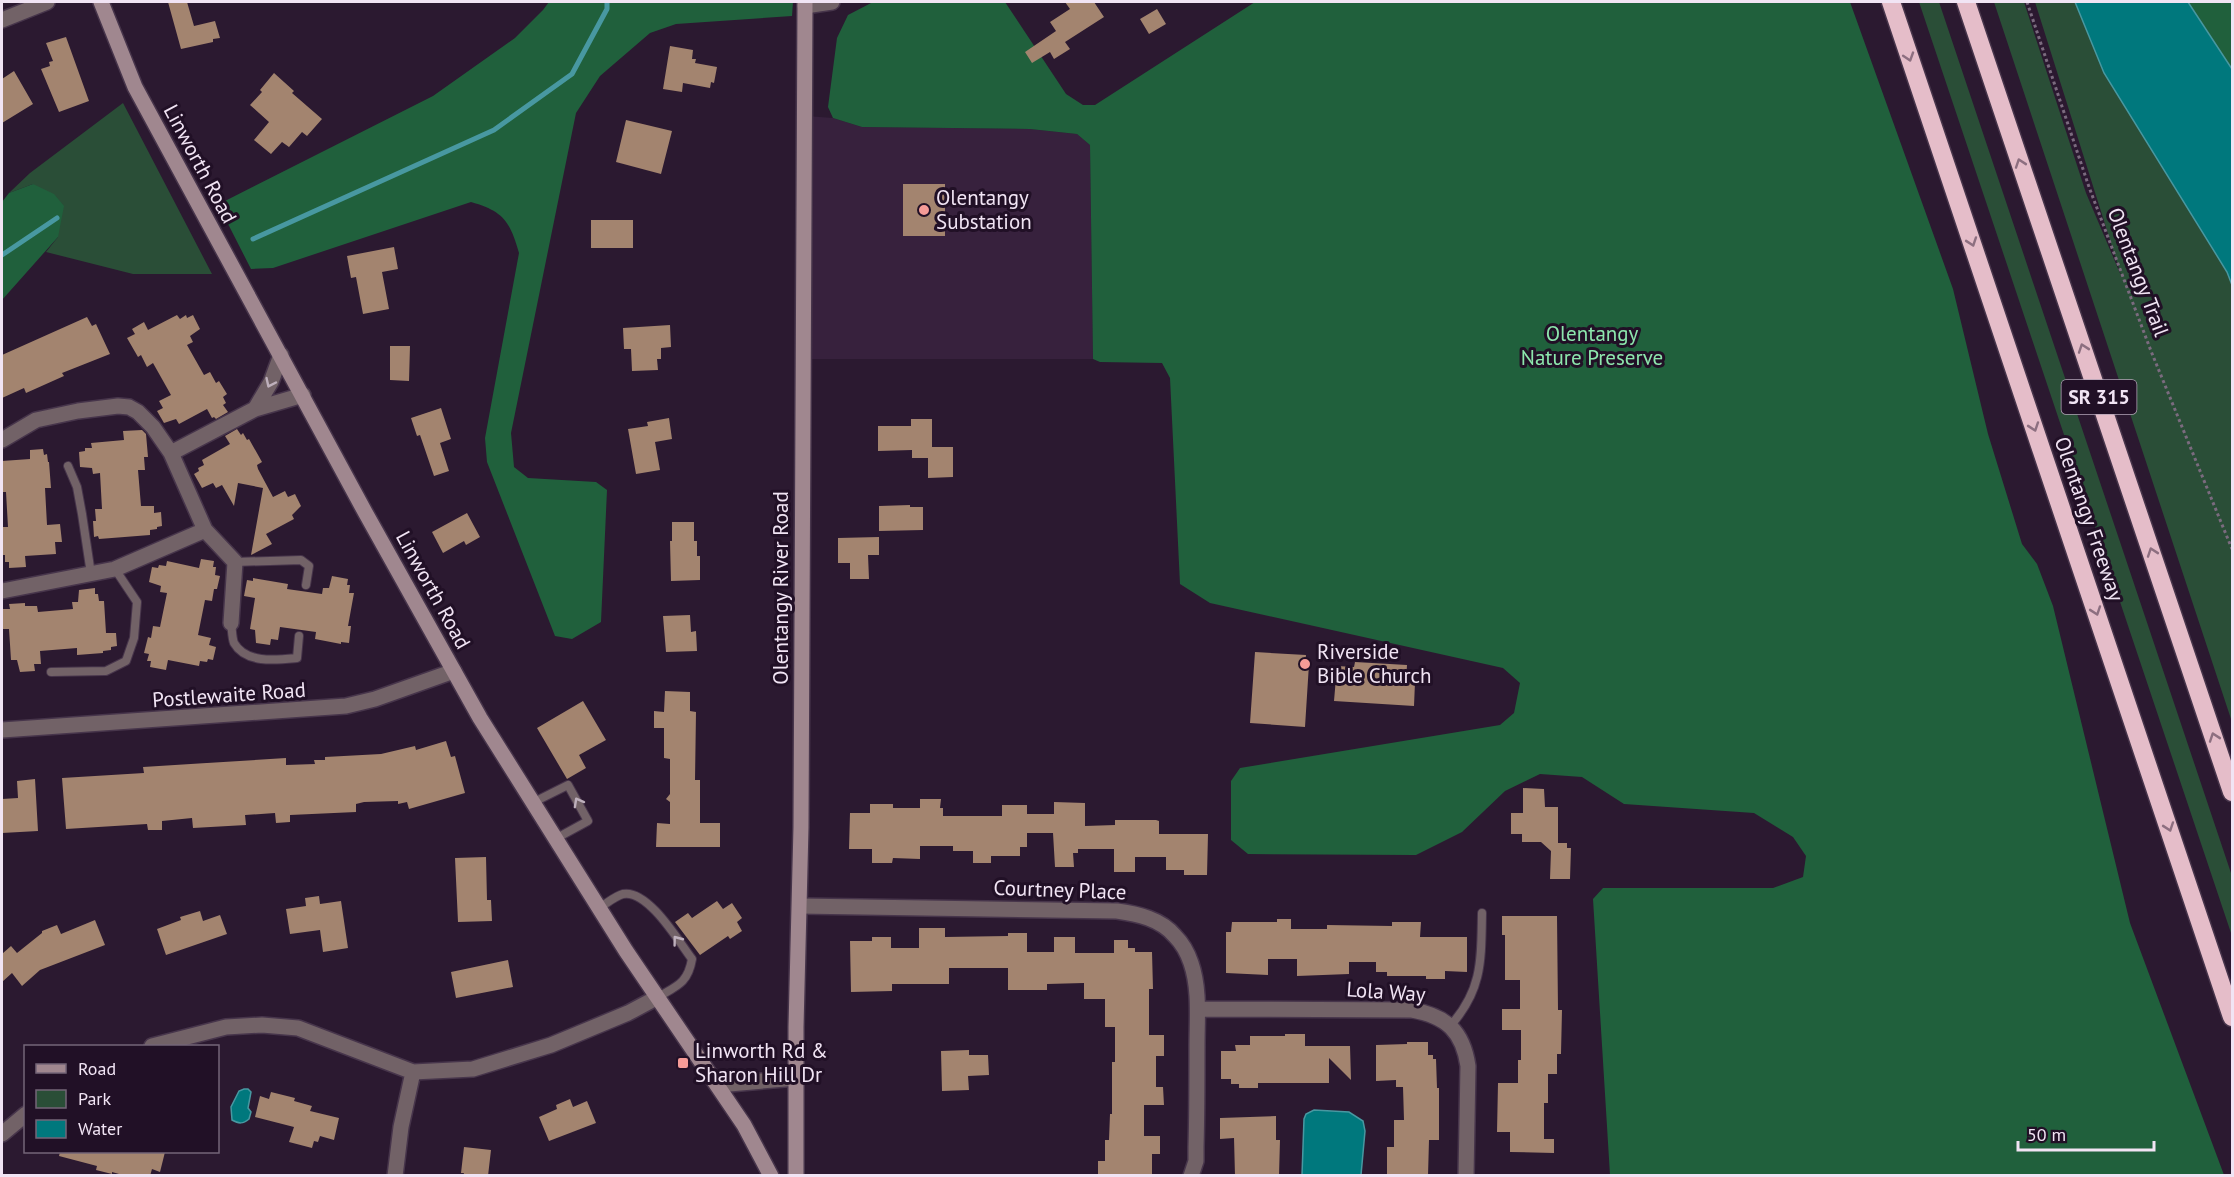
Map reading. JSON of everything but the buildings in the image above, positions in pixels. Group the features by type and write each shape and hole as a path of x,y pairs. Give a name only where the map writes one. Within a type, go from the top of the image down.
{"highway":[{"name":"Olentangy Freeway","path":"1891,2 2232,1017"},
{"name":"SR 315","path":"1966,2 2232,792"}],"main road":[{"name":"Linworth Road","path":"101,2 135,87 370,521 454,671 532,803 599,908 744,1125 771,1176"},
{"name":"Olentangy River Road","path":"796,1176 800,906 805,4"}],"street":[{"path":"2,20 47,2"},
{"path":"805,4 832,2"},
{"path":"255,409 271,382 281,355"},
{"path":"171,453 255,409 303,395"},
{"path":"2,440 36,420 78,411 118,405 138,412 153,427 171,453 205,531 235,562 231,623"},
{"path":"2,591 115,569 205,531"},
{"name":"Postlewaite Road","path":"2,730 338,708 375,699 454,671"},
{"name":"Courtney Place","path":"800,906 1117,911 1136,913 1166,927 1175,935 1191,964 1198,1009 1196,1161 1191,1176"},
{"path":"159,1045 226,1027 262,1024 298,1028 413,1072 473,1069 551,1045 628,1013 658,997"},
{"name":"Lola Way","path":"1198,1009 1412,1010 1426,1012 1451,1026"},
{"path":"1451,1026 1463,1045 1468,1066 1466,1176"},
{"path":"395,1176 401,1127 413,1072"},
{"path":"718,1085 796,1078"},
{"path":"2,1134 24,1116"}],"lane":[{"path":"68,466 77,487 91,574"},
{"path":"235,562 301,560 309,566 306,585"},
{"path":"51,672 106,671 126,661 134,638 137,602 115,569"},
{"path":"231,623 234,642 246,655 273,660 297,658 299,636"},
{"path":"532,803 568,785 588,821 555,839"},
{"path":"599,908 621,894 632,894 645,899 692,959 690,973 684,982 658,997"},
{"path":"1451,1026 1464,1010 1477,982 1482,913"}],"path":[{"name":"Olentangy Trail","path":"2027,2 2093,198 2151,351 2232,549"}],"shaded area":[{"path":"806,116 833,118 862,127 1030,129 1077,134 1090,145 1093,359 805,359"}],"green space":[{"path":"549,2 793,2 792,16 676,24 650,33 600,76 576,113 511,433 514,467 528,478 596,482 607,490 601,622 572,639 555,636 487,462 485,438 519,253 504,219 491,209 471,202 273,268 251,269 226,220 223,202 433,96 515,38"},
{"name":"Olentangy Nature Preserve","path":"873,2 1005,2 1066,94 1083,105 1095,105 1255,2 1850,2 1953,289 1988,434 2022,544 2037,564 2053,606 2130,923 2224,1175 1610,1175 1593,899 1603,888 1773,888 1803,877 1806,856 1793,837 1754,813 1624,804 1582,777 1540,774 1505,791 1462,832 1416,855 1248,854 1231,840 1231,781 1240,768 1500,725 1514,713 1520,683 1503,668 1210,603 1180,584 1170,378 1162,363 1100,362 1093,359 1090,145 1077,134 1030,129 862,127 833,118 828,107 837,38 848,15"},
{"path":"1919,2 1939,2 2232,876 2232,936"},
{"path":"1994,2 2024,2 2086,193 2122,278 2035,2 2075,2 2104,73 2227,272 2232,285 2232,722"},
{"path":"2188,2 2232,2 2232,69"},
{"path":"123,103 212,274 133,274 46,252 58,237 33,184 9,193 30,173"},
{"path":"33,184 54,194 64,206 58,237 2,300 2,202 9,193"}],"water":[{"path":"2075,2 2188,2 2232,69 2232,285 2227,272 2104,73"},
{"path":"244,1089 251,1092 248,1108 251,1112 249,1119 239,1123 232,1120 231,1107 239,1091"},
{"path":"1314,1110 1349,1112 1363,1121 1365,1131 1361,1175 1302,1175 1304,1119 1306,1114"}],"waterway":[{"path":"253,239 494,130 572,74 607,9 607,2"},
{"path":"2,255 57,218"}],"place":[{"name":"Olentangy Substation","path":"924,210"},
{"name":"Riverside Bible Church","path":"1305,664"},
{"name":"Linworth Rd & Sharon Hill Dr","path":"683,1063"}]}
